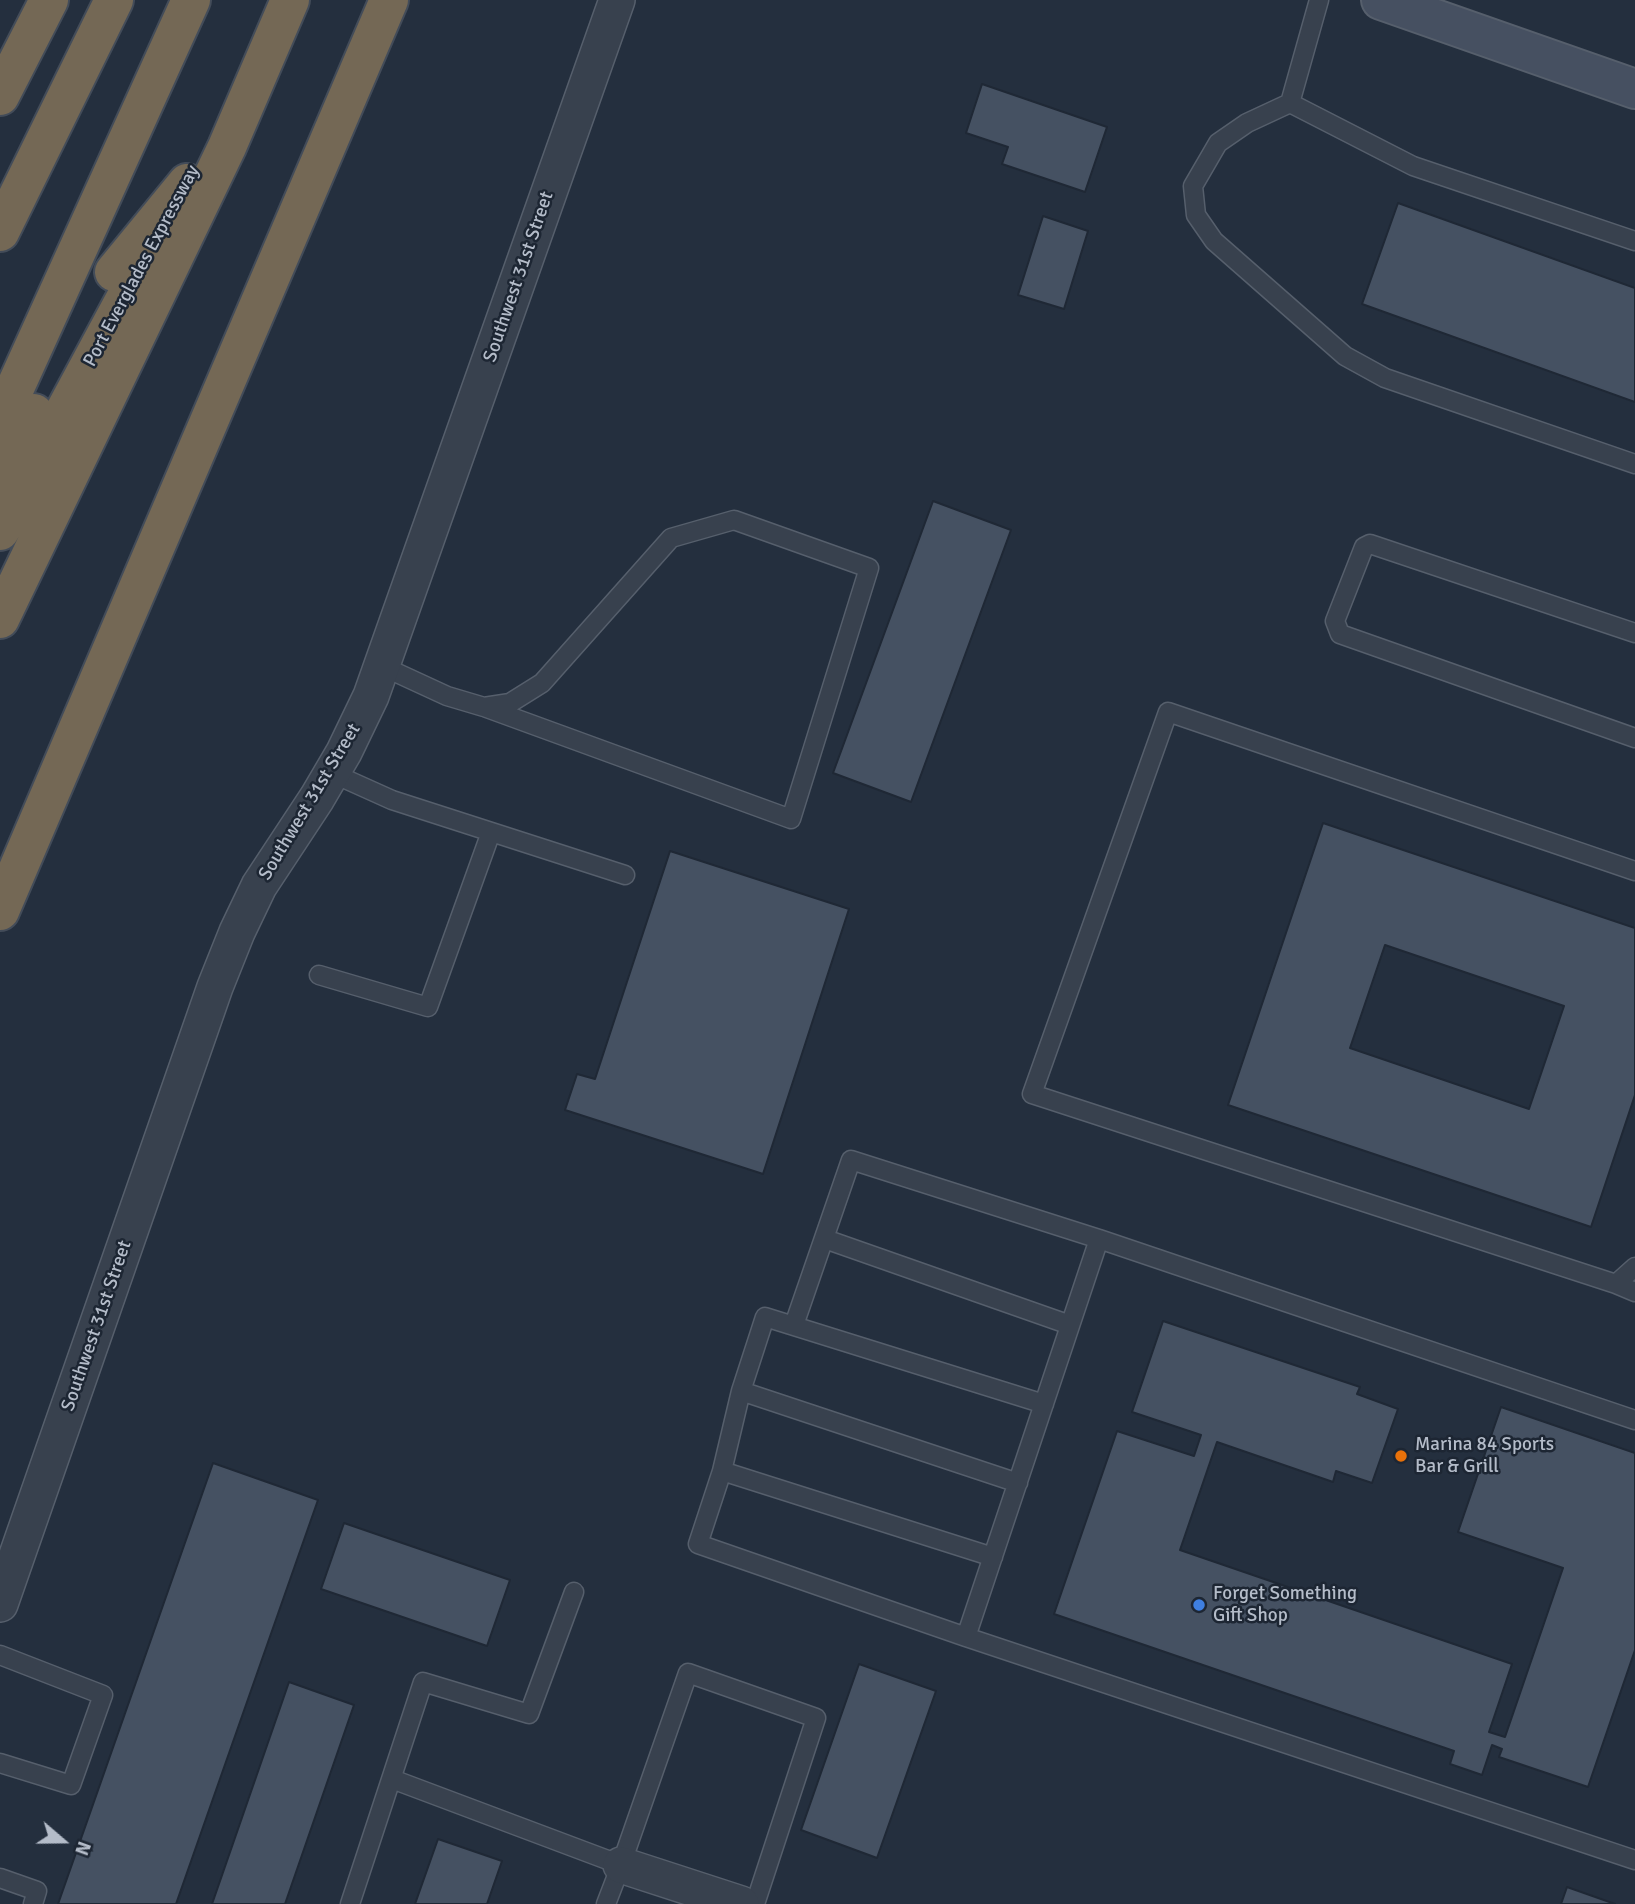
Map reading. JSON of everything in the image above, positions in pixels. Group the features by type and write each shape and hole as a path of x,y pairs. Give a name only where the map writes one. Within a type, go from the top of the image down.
{"highway":[{"path":"0,96 49,0"},
{"path":"0,232 114,0"},
{"path":"0,431 15,388 191,0"},
{"name":"Port Everglades Expressway","path":"0,531 187,183 280,0"},
{"path":"0,619 227,147 290,0"},
{"path":"0,911 388,0"},
{"path":"0,472 116,268 187,183"}],"street":[{"name":"Southwest 31st Street","path":"0,1604 215,987 233,943 260,886 332,773 372,696 617,0"},
{"path":"1381,0 1635,89"},
{"path":"621,1865 741,1904"}],"lane":[{"path":"1319,0 1290,103 1247,123 1218,143 1193,186 1196,215 1214,241 1345,356 1385,378 1635,464"},
{"path":"1290,103 1413,166 1635,241"},
{"path":"382,666 447,696 791,818 870,568 734,520 671,538 542,683 510,703 484,707"},
{"path":"1635,633 1370,544 1364,547 1335,621 1340,634 1635,738"},
{"path":"1635,871 1168,712 1032,1094 1635,1292"},
{"path":"332,773 392,800 625,875"},
{"path":"319,975 428,1007 491,832"},
{"path":"794,1325 851,1160 1099,1239 1635,1420"},
{"path":"825,1239 1070,1325"},
{"path":"965,1637 1099,1239"},
{"path":"1616,1284 1635,1267"},
{"path":"1044,1404 765,1317 741,1391 722,1471 698,1544 965,1637 1635,1860"},
{"path":"741,1391 1018,1483"},
{"path":"722,1471 993,1557"},
{"path":"350,1904 424,1682 529,1714 574,1592"},
{"path":"0,1655 103,1695 71,1786 0,1763"},
{"path":"606,1904 688,1672 816,1718 755,1904"},
{"path":"392,1779 621,1865"},
{"path":"0,1878 37,1891 33,1904"}],"building":[{"path":"982,84 1107,127 1085,192 1002,164 1008,147 966,133"},
{"path":"1398,203 1635,288 1635,402 1362,304"},
{"path":"1043,216 1088,231 1064,309 1018,295"},
{"path":"933,501 1011,530 911,802 833,773"},
{"path":"1323,823 1635,928 1635,1095 1591,1227 1228,1105","holes":["1385,945 1564,1006 1529,1109 1350,1048"]},
{"path":"670,851 849,909 763,1174 565,1110 577,1074 595,1079"},
{"path":"1163,1321 1360,1387 1357,1394 1398,1409 1372,1483 1336,1471 1333,1482 1217,1442 1180,1550 1512,1664 1489,1732 1505,1737 1563,1568 1458,1532 1501,1407 1635,1453 1635,1650 1588,1787 1499,1757 1502,1749 1492,1745 1482,1775 1450,1764 1454,1751 1054,1614 1117,1431 1194,1456 1201,1435 1132,1412"},
{"path":"213,1463 318,1500 176,1904 58,1904"},
{"path":"344,1523 510,1580 487,1646 321,1589"},
{"path":"859,1664 936,1691 877,1858 801,1830"},
{"path":"289,1682 354,1705 285,1904 212,1904"},
{"path":"438,1839 502,1861 487,1904 415,1904"},
{"path":"1567,1887 1615,1904 1561,1904"}],"place":[{"name":"Marina 84 Sports Bar & Grill","path":"1401,1456"},
{"name":"Forget Something Gift Shop","path":"1199,1605"}]}
